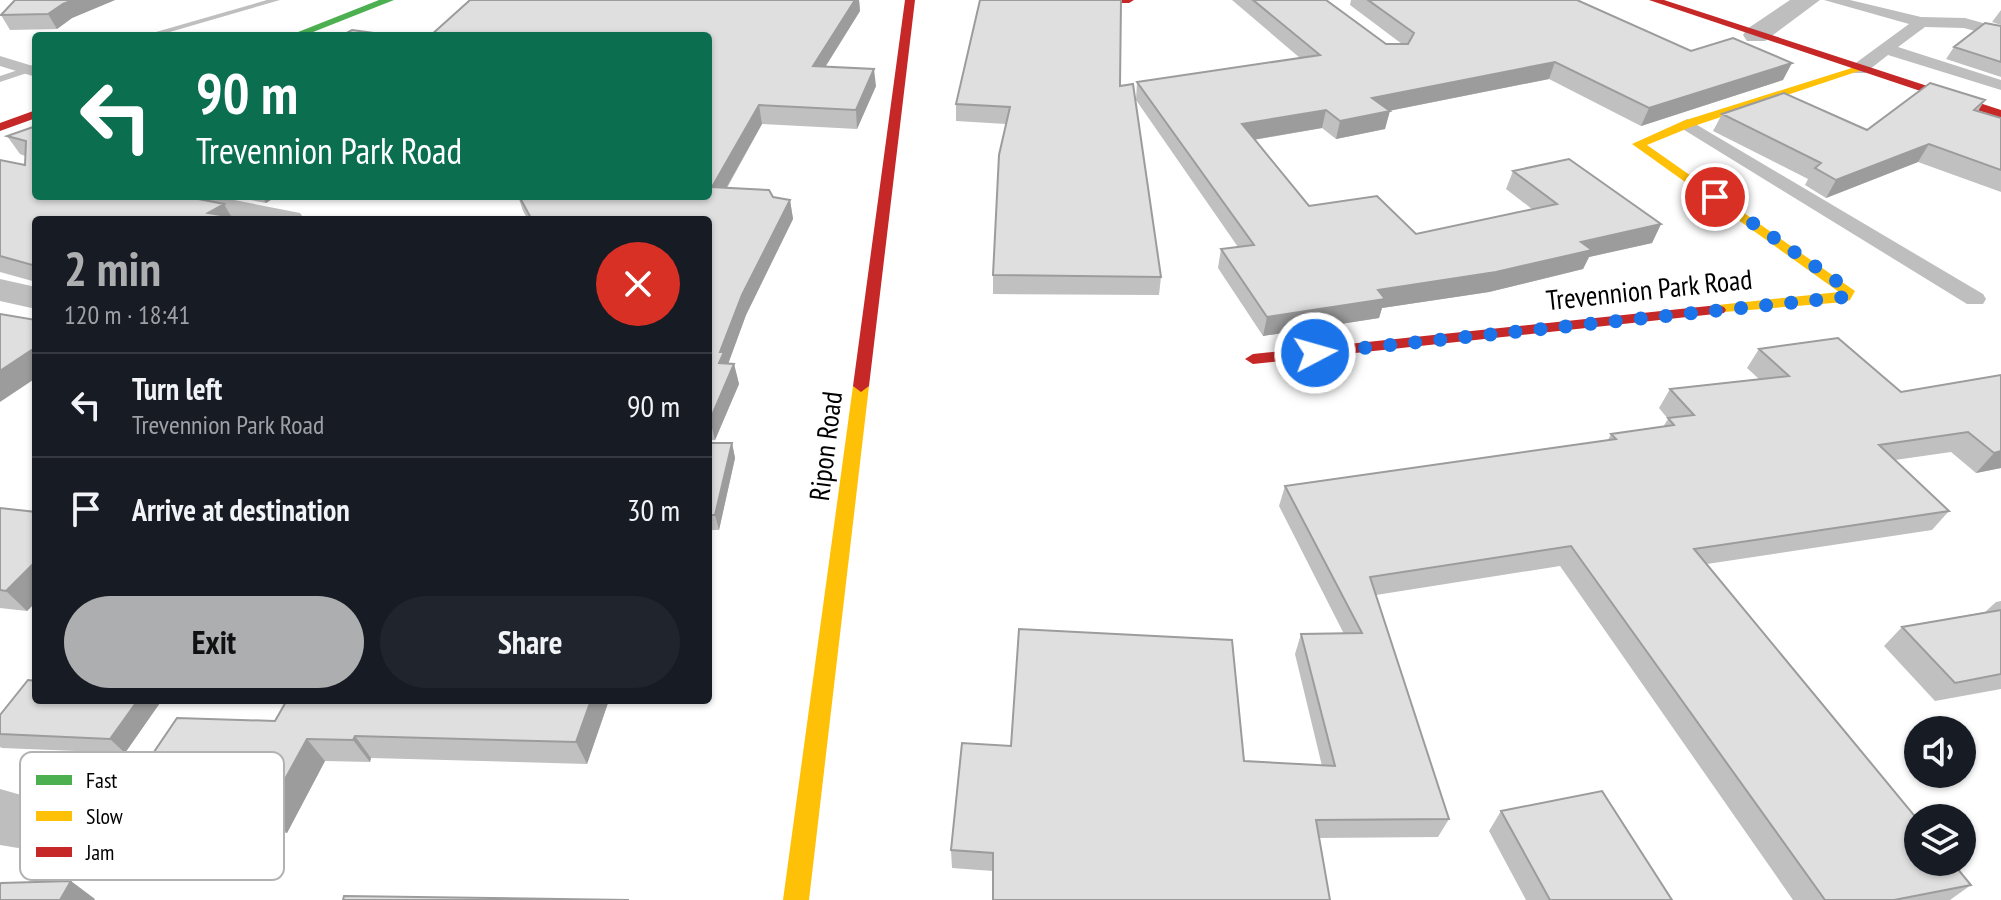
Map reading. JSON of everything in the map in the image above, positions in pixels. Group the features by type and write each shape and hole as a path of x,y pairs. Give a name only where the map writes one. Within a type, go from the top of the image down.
{"street":[{"path":"304,32 389,0"},
{"name":"Ripon Road","path":"796,900 910,0"},
{"path":"1050,0 1129,0"},
{"path":"1654,0 1859,69 1997,109"},
{"path":"1756,35 1807,0"},
{"name":"Trevennion Park Road","path":"1253,359 1845,297 1847,291 1842,285 1638,144 1687,124 1859,69"},
{"path":"0,127 30,116"},
{"path":"181,200 267,216"},
{"path":"0,290 32,297"}],"lane":[{"path":"1832,0 1921,22 1965,23 2001,33"},
{"path":"1859,69 1921,22"},
{"path":"1886,49 2001,85"},
{"path":"3,62 32,71"},
{"path":"0,113 30,116"},
{"path":"1687,124 1975,299"}],"building":[{"path":"15,0 73,0 48,14 1,15"},
{"path":"470,0 855,0 813,66 874,69 856,110 759,105 712,187 712,32 434,32"},
{"path":"980,0 1121,0 1120,86 1133,84 1161,277 993,275 999,155 1010,107 956,104"},
{"path":"1253,0 1326,0 1386,44 1408,44 1414,33 1368,0 1577,0 1691,51 1733,38 1792,63 1649,108 1555,62 1372,98 1390,111 1340,121 1326,110 1242,124 1309,206 1377,196 1416,234 1557,204 1513,171 1569,159 1661,224 1581,242 1592,250 1496,272 1378,290 1385,299 1267,317 1221,249 1254,245 1137,82 1320,55"},
{"path":"1985,23 2001,26 2001,62 1954,47"},
{"path":"1930,83 1985,100 1974,110 2001,118 2001,170 1929,144 1836,180 1815,168 1821,163 1722,114 1784,93 1867,130"},
{"path":"32,127 32,200 204,200 224,204 208,213 227,216 32,216 32,265 0,256 0,160 25,165 26,141 7,136"},
{"path":"712,187 769,190 773,197 790,200 742,295 720,352 724,352 719,363 734,364 712,415 712,216 530,216 521,200 712,200"},
{"path":"0,314 32,319 32,350 0,371"},
{"path":"1838,338 1901,392 2001,375 2001,451 1994,453 1968,432 1879,445 1949,511 1694,549 1905,804 1904,876 1964,876 1971,885 1894,900 1825,900 1571,546 1370,577 1449,819 1316,820 1330,900 993,900 993,853 951,850 962,743 1011,746 1019,629 1232,640 1244,761 1335,766 1301,634 1362,633 1285,486 1616,439 1611,434 1674,425 1668,418 1694,415 1670,389 1789,376 1759,349"},
{"path":"712,443 732,443 715,515 712,515"},
{"path":"0,508 32,512 32,565 6,591 0,590"},
{"path":"2001,610 2001,674 1955,683 1902,627"},
{"path":"28,680 32,680 32,704 135,704 110,739 0,734 0,715"},
{"path":"285,704 590,704 576,742 355,736 353,740 307,739 284,781 284,752 154,752 177,718 275,721"},
{"path":"1602,791 1672,900 1550,900 1501,811"},
{"path":"71,881 60,900 0,900 1,883"},
{"path":"344,896 629,900 343,900"}],"waterway":[{"path":"160,32 276,0"},
{"path":"0,79 32,68"}],"traffic: fast":[{"path":"304,32 389,0"}],"traffic: slow":[{"path":"1718,310 1845,297 1847,291 1638,144 1687,124 1859,69"},
{"path":"796,900 861,386"}],"traffic: jam":[{"path":"861,386 910,0"},
{"path":"1050,0 1129,0"},
{"path":"1654,0 2001,114"},
{"path":"0,127 32,115"},
{"path":"1253,359 1718,310"}],"route":[{"path":"1315,353 1845,297 1847,291 1842,285 1715,197"}]}
